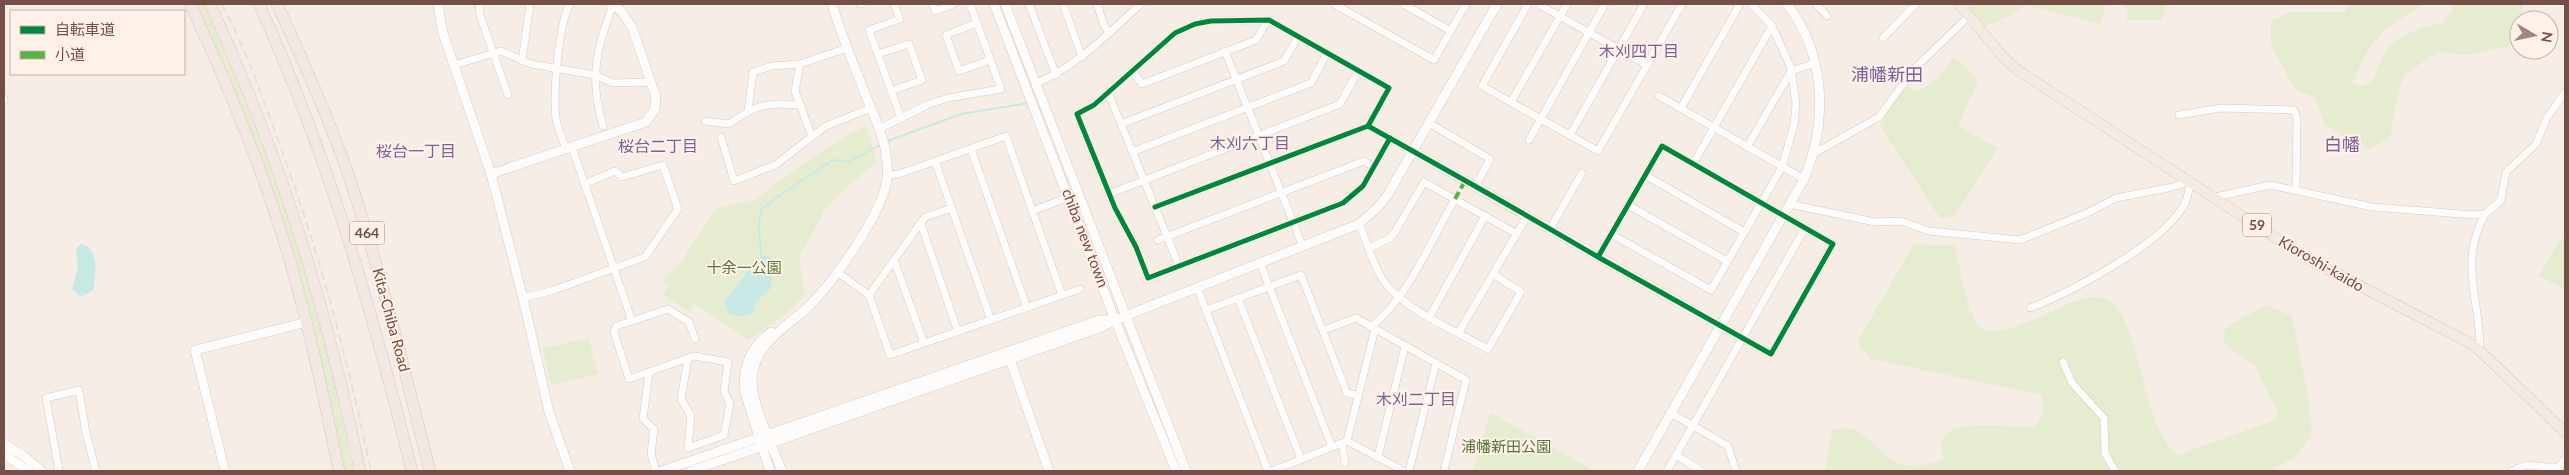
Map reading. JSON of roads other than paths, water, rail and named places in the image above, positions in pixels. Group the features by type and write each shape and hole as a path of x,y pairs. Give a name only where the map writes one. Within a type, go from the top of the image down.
{"highway":[{"path":"190,4 252,147 275,212 307,322 339,471"},
{"path":"210,4 265,132 303,240 334,349 360,471"},
{"name":"Kita-Chiba Road","path":"260,4 306,113 340,208 374,319 412,471"},
{"name":"Kita-Chiba Road","path":"277,4 330,126 360,210 389,307 430,471"}],"main road":[{"name":"Kioroshi-kaido","path":"1959,4 2004,58 2019,71 2310,260 2477,348 2565,432"}],"street":[{"path":"438,4 442,30 491,174 524,298 548,412 570,471"},
{"path":"479,4 480,15 508,95"},
{"path":"522,60 530,4"},
{"path":"570,4 565,12 557,69 556,120 584,184 632,321"},
{"path":"782,471 765,441 746,392 744,370 750,354 761,340 811,304 836,272 873,220 883,199 887,175 886,150 832,4"},
{"path":"894,4 900,19 869,30 901,118"},
{"path":"933,4 935,11 954,4"},
{"path":"879,129 948,98 1001,89 970,4"},
{"name":"chiba new town","path":"994,4 1115,320 1176,471"},
{"name":"chiba new town","path":"1005,4 1186,471"},
{"path":"1029,4 1056,75"},
{"path":"1063,4 1082,57"},
{"path":"1097,4 1104,25 1109,33"},
{"path":"1334,4 1434,60 1466,4"},
{"path":"1403,4 1451,31"},
{"path":"691,471 765,441 1008,356 1102,327 1127,315 1359,224 1383,202 1497,4"},
{"path":"1528,4 1482,86 1598,151 1682,4"},
{"path":"1538,4 1647,65"},
{"path":"1511,102 1567,4"},
{"path":"1528,140 1605,4"},
{"path":"1570,135 1644,4"},
{"path":"1680,108 1740,4"},
{"path":"1611,234 1710,290 1782,167 1794,125 1796,104 1791,71 1772,26 1751,4"},
{"path":"1638,471 1804,179 1813,154 1820,117 1816,63 1800,24 1787,4"},
{"path":"1816,4 1827,16"},
{"path":"1883,38 1916,4"},
{"path":"491,174 646,122 653,114 656,103 651,82 632,27 616,5 600,38 595,75 595,101 603,126"},
{"path":"1035,84 1056,75 1082,57 1137,5"},
{"path":"1813,154 1880,117 1914,69 1969,16"},
{"path":"1132,71 1142,84 1256,40 1268,20"},
{"path":"1155,207 1368,126 1389,88 1268,20 1211,21 1188,27 1169,38 1094,105 1077,114 1109,194 1136,247 1148,278 1350,199 1363,186 1390,138"},
{"path":"976,23 946,34 959,72 990,60"},
{"path":"1693,164 1772,26"},
{"path":"1121,124 1284,61 1298,37"},
{"path":"878,54 909,44 922,80 891,92"},
{"path":"748,110 753,72 772,66 800,64 847,48"},
{"path":"1225,51 1303,247"},
{"path":"454,65 493,52 510,54 522,60 557,69 595,75 613,83 651,82"},
{"path":"1132,152 1311,83 1327,53"},
{"path":"1747,147 1791,71 1816,63"},
{"path":"800,64 795,91 812,137"},
{"path":"1109,194 1340,104 1358,71"},
{"path":"1108,92 1179,266"},
{"path":"2477,348 2480,345 2480,335 2472,287 2472,254 2480,224 2485,214 2501,200 2506,172 2536,144 2547,118 2565,92"},
{"path":"1659,96 1804,179"},
{"path":"705,121 729,124 748,110 768,103 801,105"},
{"path":"721,137 734,181 775,165 826,126 871,108"},
{"path":"2179,115 2220,108 2294,110 2296,119 2296,189"},
{"path":"1429,123 1490,160 1476,187"},
{"path":"1368,126 1771,354 1833,244 1662,146 1598,256"},
{"path":"887,175 899,174 1006,136 1062,295"},
{"path":"971,149 1027,308"},
{"path":"935,161 991,320"},
{"path":"1158,240 1364,161 1374,167"},
{"path":"524,298 645,257 678,209 663,165 622,178 615,171 584,184"},
{"path":"1550,229 1582,173"},
{"path":"1645,175 1744,232"},
{"path":"1789,204 1875,222 1901,221 1929,231 2020,240 2087,213 2116,198 2168,188 2189,180"},
{"path":"2030,308 2074,289 2107,270 2141,246 2178,214 2186,202 2189,180"},
{"path":"1369,248 1396,232 1424,182 1516,234"},
{"path":"2215,197 2270,185 2296,189 2372,207 2474,216 2485,214"},
{"path":"1032,211 1069,197"},
{"path":"1346,463 1345,442 1358,396 1373,328 1388,313 1399,298 1455,199"},
{"path":"1628,205 1727,261"},
{"path":"869,295 925,217 952,208"},
{"path":"1430,316 1485,216"},
{"path":"1459,332 1527,216"},
{"path":"920,224 958,332"},
{"path":"1359,224 1383,280 1399,298 1488,349 1521,292 1493,274"},
{"path":"1667,471 1805,228"},
{"path":"894,260 924,343"},
{"path":"1260,263 1332,447"},
{"path":"836,272 869,295 890,355 1080,289"},
{"path":"1206,310 1301,275 1347,393 1358,396"},
{"path":"1197,287 1270,471 1345,442 1404,471"},
{"path":"1238,298 1302,459"},
{"path":"688,448 724,435 730,404 724,391 728,362 694,356 629,379 614,332 616,326 668,309 689,322 695,339"},
{"path":"1324,330 1356,318 1466,380 1444,471"},
{"path":"225,471 195,350 307,322"},
{"path":"1378,457 1406,346"},
{"path":"1008,356 1049,471"},
{"path":"688,358 681,399 691,416 688,448 692,461"},
{"path":"2063,362 2072,383 2104,418 2105,453 2116,471"},
{"path":"1409,471 1436,363"},
{"path":"649,372 644,419 654,429 651,454 656,471"},
{"path":"59,471 46,398 79,390 86,433 96,471"},
{"path":"1671,412 1728,446 1736,471"},
{"path":"662,471 765,441"},
{"path":"765,441 770,471"},
{"path":"4,444 21,454 42,471"},
{"path":"4,454 28,471"},
{"path":"1676,455 1701,471"},
{"path":"2512,471 2526,465 2558,468 2565,459"}],"water":[{"path":"81,244 87,246 94,256 96,271 93,290 81,297 72,289 78,268 76,249"},
{"path":"764,255 771,258 773,264 771,288 755,303 754,312 740,317 728,313 724,300 753,265"}],"waterway":[{"path":"885,142 961,114 1029,103"},
{"path":"761,257 759,225 761,210 833,160 849,162 881,144"}],"railway":[{"path":"222,4 256,82 304,213 341,341 371,471"}],"district":[{"name":"木刈四丁目","path":"1639,51"},
{"name":"浦幡新田","path":"1887,75"},
{"name":"木刈六丁目","path":"1250,143"},
{"name":"白幡","path":"2342,145"},
{"name":"桜台二丁目","path":"658,146"},
{"name":"桜台一丁目","path":"416,151"},
{"name":"木刈二丁目","path":"1416,399"}],"park label":[{"name":"十余一公園","path":"744,268"},
{"name":"浦幡新田公園","path":"1506,447"}]}
